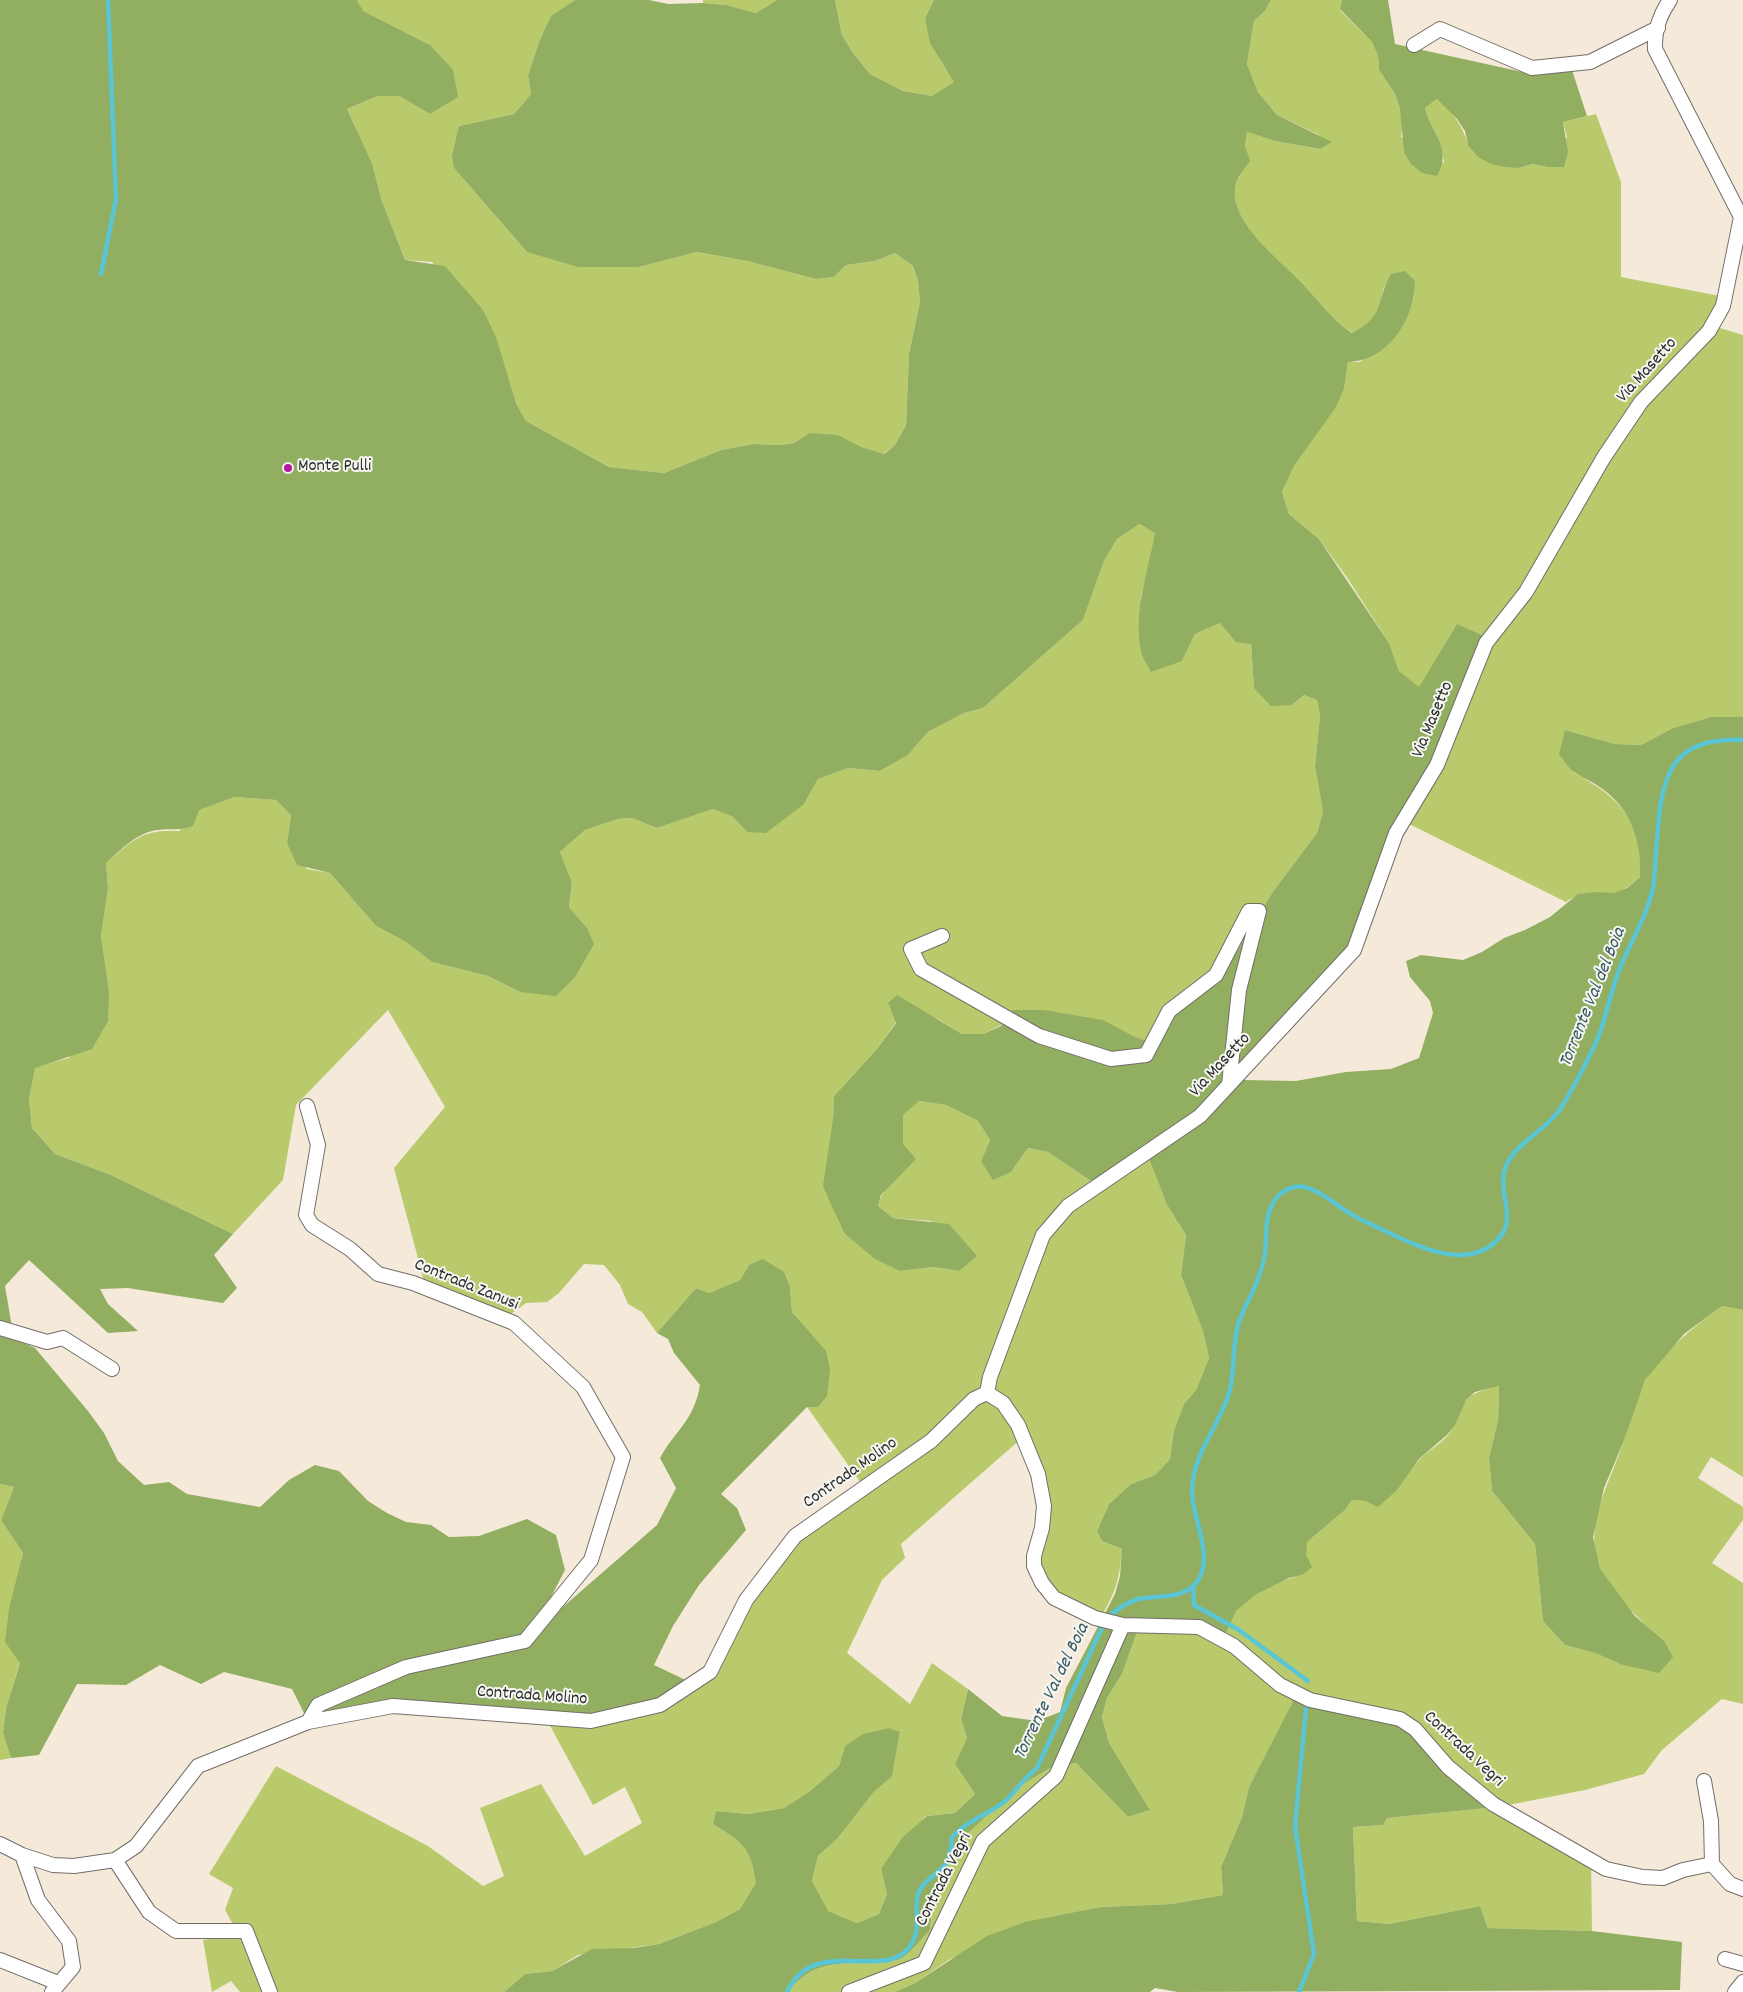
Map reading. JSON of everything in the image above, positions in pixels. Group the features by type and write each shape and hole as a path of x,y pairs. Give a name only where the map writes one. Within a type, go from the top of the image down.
{"street":[{"name":"Via Masetto","path":"987,1393 990,1377 1043,1235 1068,1206 1200,1116 1354,950 1396,833 1437,765 1486,643 1526,592 1604,457 1640,402 1709,331 1723,306 1742,213 1655,49 1654,38 1664,8 1670,0"},
{"path":"1414,45 1440,29 1532,68 1590,62 1658,28"},
{"path":"942,936 911,949 921,969 1039,1036 1111,1059 1146,1055 1168,1011 1216,975 1249,911 1259,911 1239,990 1229,1085"},
{"name":"Contrada Zanusi","path":"307,1106 318,1145 306,1215 312,1226 350,1249 378,1274 413,1283 514,1323 583,1387 623,1457 591,1560 525,1641 406,1667 318,1705 308,1722"},
{"path":"0,1328 47,1342 63,1338 112,1369"},
{"name":"Contrada Vegri","path":"987,1393 1003,1403 1018,1425 1038,1474 1044,1506 1042,1528 1034,1556 1034,1566 1042,1583 1054,1598 1095,1618 1121,1625 1199,1628 1234,1646 1280,1685 1310,1700 1400,1719 1415,1729 1448,1766 1493,1804 1606,1869 1643,1877 1663,1878 1682,1870 1712,1864"},
{"name":"Contrada Molino","path":"0,1844 22,1856 53,1865 74,1866 115,1860 136,1846 198,1766 308,1722 393,1706 591,1721 660,1705 710,1672 746,1600 795,1536 931,1441 974,1399 987,1393"},
{"name":"Contrada Vegri","path":"849,1992 924,1963 983,1841 1056,1776 1121,1625"},
{"path":"1704,1781 1711,1821 1712,1864 1730,1884 1743,1889"},
{"path":"0,1960 55,1988 72,1966 69,1941 38,1900 22,1856"},
{"path":"115,1860 149,1912 176,1931 246,1930 270,1992"},
{"path":"1725,1959 1743,1964"},
{"path":"1735,1992 1743,1982"}],"green space":[{"path":"0,0 357,0 363,11 430,45 453,70 458,97 430,114 399,96 378,96 347,109 372,163 382,201 405,260 445,266 483,310 496,337 516,403 526,421 609,467 664,473 721,450 753,444 781,445 794,443 810,433 838,435 861,447 884,454 895,445 906,425 909,354 920,302 918,281 913,266 895,253 875,261 846,265 834,277 816,279 747,261 697,252 639,267 578,267 527,252 454,168 452,156 459,126 514,114 531,94 528,75 539,42 551,16 575,0 649,0 668,4 703,3 726,5 756,13 777,0 835,0 842,35 853,53 870,74 903,91 932,96 954,82 930,43 925,18 934,0 1271,0 1265,11 1254,21 1247,64 1258,92 1277,115 1332,142 1320,149 1275,141 1247,132 1245,146 1250,161 1239,177 1235,188 1236,201 1241,215 1248,227 1269,252 1301,282 1344,328 1352,333 1363,327 1375,314 1391,274 1405,271 1415,281 1410,310 1404,323 1387,346 1362,360 1348,362 1344,389 1336,407 1294,466 1282,492 1289,514 1319,539 1389,643 1399,671 1419,687 1457,624 1486,637 1352,949 1324,987 1244,1080 1296,1081 1346,1072 1391,1069 1419,1058 1433,1013 1430,1001 1410,977 1406,961 1421,955 1463,960 1482,952 1504,938 1550,917 1578,894 1614,893 1627,888 1640,877 1639,851 1636,839 1627,816 1620,805 1598,786 1572,770 1559,754 1565,730 1615,744 1641,745 1673,728 1711,717 1743,717 1743,1310 1722,1306 1684,1334 1645,1380 1623,1443 1604,1488 1593,1537 1600,1569 1635,1616 1664,1641 1673,1657 1659,1673 1620,1664 1595,1653 1565,1645 1543,1621 1535,1544 1492,1491 1489,1458 1498,1420 1499,1386 1475,1392 1466,1400 1455,1425 1447,1435 1419,1459 1397,1490 1378,1507 1365,1501 1352,1500 1345,1510 1307,1542 1306,1555 1312,1567 1302,1575 1289,1578 1255,1595 1236,1611 1226,1633 1187,1620 1141,1621 1122,1674 1107,1698 1102,1717 1109,1743 1150,1810 1128,1817 1076,1763 1050,1768 1020,1786 951,1848 933,1897 930,1930 906,1955 896,1960 831,1965 820,1968 809,1973 788,1992 504,1992 525,1974 552,1971 592,1949 634,1948 659,1944 716,1922 740,1909 756,1883 754,1871 744,1847 732,1836 713,1824 716,1811 749,1814 784,1808 810,1791 839,1766 845,1746 863,1734 889,1728 900,1732 892,1776 874,1792 837,1839 818,1856 812,1881 828,1911 857,1923 879,1914 887,1894 881,1869 902,1838 927,1816 955,1813 975,1794 955,1764 967,1738 961,1719 968,1689 1002,1716 1037,1721 1060,1712 1066,1688 1115,1594 1120,1576 1122,1549 1102,1541 1097,1531 1109,1504 1131,1484 1155,1475 1170,1459 1174,1430 1184,1404 1196,1390 1209,1358 1203,1331 1181,1275 1186,1235 1167,1205 1145,1148 1091,1181 1048,1152 1028,1148 1011,1172 993,1180 981,1161 990,1140 978,1121 946,1105 919,1101 903,1115 903,1144 916,1159 881,1195 878,1206 893,1218 949,1224 977,1256 959,1271 933,1267 900,1271 875,1259 844,1233 823,1186 833,1119 834,1096 877,1049 896,1023 888,1003 897,995 962,1034 983,1034 1001,1026 1012,1010 1044,1010 1103,1020 1133,1036 1159,1045 1173,1017 1236,953 1272,893 1317,833 1323,812 1315,766 1320,715 1317,700 1304,695 1292,705 1271,706 1254,688 1251,644 1236,642 1220,623 1195,634 1182,661 1151,672 1142,654 1139,621 1142,592 1155,533 1139,524 1117,539 1104,561 1083,620 983,708 964,713 928,732 908,755 880,771 848,768 818,779 804,804 766,833 747,832 733,817 713,809 657,828 632,818 618,819 585,830 560,852 572,882 569,907 587,928 594,944 575,977 556,996 520,992 488,976 432,962 406,942 376,926 330,873 297,865 287,843 291,815 276,800 235,797 199,810 193,826 150,831 130,842 106,863 108,888 101,936 109,991 108,1021 92,1049 35,1068 29,1099 32,1128 55,1154 111,1175 233,1234 214,1255 237,1288 223,1303 128,1288 100,1289 108,1304 138,1331 108,1333 29,1260 5,1286 14,1339 35,1348 88,1411 104,1433 118,1461 144,1485 169,1482 187,1494 260,1507 289,1480 315,1465 339,1471 368,1501 387,1513 406,1522 431,1525 449,1537 479,1536 527,1519 556,1535 565,1570 551,1597 556,1613 657,1525 676,1488 660,1458 689,1416 700,1385 674,1353 668,1339 657,1333 696,1288 709,1293 740,1280 749,1265 763,1259 784,1272 790,1287 792,1312 826,1351 830,1369 827,1396 818,1407 807,1407 721,1494 737,1508 746,1530 699,1585 673,1626 654,1665 692,1683 637,1712 574,1720 424,1707 355,1705 308,1721 292,1689 224,1672 201,1684 160,1665 126,1685 77,1684 39,1755 11,1758 3,1733 6,1708 20,1663 5,1642 9,1609 23,1553 1,1520 14,1487 0,1484"},
{"path":"357,0 575,0 551,17 539,42 528,75 531,94 514,114 459,126 454,168 527,252 616,266 639,267 697,252 747,261 816,279 834,277 846,265 875,261 895,253 913,266 918,281 920,302 909,354 906,425 895,445 883,454 811,433 794,443 781,445 753,444 721,450 664,473 609,467 526,421 516,403 506,371 432,262 405,260 382,201 372,163 347,109 378,96 399,96 430,114 430,45 362,11"},
{"path":"703,0 777,0 756,13 726,5 703,3"},
{"path":"835,0 934,0 925,18 942,63 955,82 932,96 903,91 870,74 853,53 842,35"},
{"path":"1271,0 1342,0 1340,10 1372,42 1378,56 1379,70 1395,94 1403,123 1401,137 1444,163 1439,140 1425,108 1437,99 1456,119 1468,145 1519,168 1533,164 1547,167 1567,137 1563,122 1596,114 1621,182 1621,277 1720,296 1710,325 1743,335 1743,717 1711,717 1673,728 1641,745 1615,744 1565,730 1573,772 1604,791 1616,802 1633,826 1640,857 1640,877 1621,891 1577,896 1566,902 1405,822 1457,624 1419,688 1399,671 1389,643 1348,579 1319,539 1289,514 1282,492 1294,466 1336,406 1344,389 1348,362 1360,362 1398,328 1410,308 1414,296 1415,281 1384,287 1378,309 1372,320 1353,333 1331,316 1301,282 1269,252 1248,228 1240,215 1236,202 1235,188 1249,161 1245,146 1247,132 1275,141 1319,149 1319,135 1277,115 1258,92 1247,64 1254,21 1265,11"},
{"path":"1342,0 1388,0 1395,44 1527,73 1544,74 1572,70 1587,116 1563,122 1568,152 1564,167 1547,167 1533,164 1519,168 1491,164 1478,157 1468,145 1465,131 1457,119 1437,99 1425,108 1440,142 1443,157 1437,176 1422,173 1411,164 1404,152 1400,109 1395,94 1379,70 1378,56 1372,42 1340,9"},
{"path":"1138,524 1156,533 1141,596 1141,652 1182,661 1195,634 1220,623 1251,644 1254,688 1292,705 1304,695 1317,700 1320,715 1315,766 1323,812 1317,833 1272,893 1236,953 1173,1017 1159,1045 1133,1036 1012,1010 1001,1025 983,1034 962,1034 938,1019 888,1003 896,1022 877,1049 834,1096 833,1119 835,1212 844,1233 900,1271 933,1267 959,1271 931,1221 893,1218 878,1206 881,1197 897,1172 902,1148 903,1114 919,1101 946,1105 978,1121 990,1140 981,1161 1011,1172 1028,1148 1048,1152 1091,1181 1145,1147 1167,1205 1186,1235 1181,1275 1203,1331 1209,1358 1196,1390 1184,1404 1174,1430 1170,1459 1155,1475 1131,1484 1109,1504 1097,1531 1102,1541 1122,1549 1116,1584 1101,1617 1072,1610 1032,1562 1043,1512 1022,1438 901,1544 905,1558 882,1580 847,1653 910,1704 932,1663 968,1689 961,1719 967,1738 955,1764 975,1794 955,1813 926,1816 881,1869 887,1894 879,1914 857,1923 827,1911 812,1881 818,1856 837,1839 874,1792 892,1775 900,1732 845,1746 839,1766 810,1791 784,1808 749,1814 716,1811 713,1824 732,1836 744,1847 752,1861 757,1883 740,1909 716,1922 659,1944 578,1955 552,1971 525,1974 504,1992 240,1992 231,1981 212,1992 203,1940 239,1935 225,1910 233,1888 209,1874 276,1766 428,1846 483,1886 504,1876 480,1808 541,1784 585,1856 642,1823 625,1787 593,1805 548,1722 692,1683 718,1655 803,1525 861,1483 807,1407 807,1330 792,1312 790,1287 749,1265 740,1280 709,1293 696,1288 657,1333 642,1312 628,1304 620,1285 604,1265 584,1264 559,1293 547,1302 526,1303 508,1316 424,1281 394,1168 445,1107 388,1010 296,1105 283,1180 233,1234 111,1175 55,1154 32,1128 29,1099 35,1067 69,1058 109,991 101,936 108,888 106,863 131,842 147,834 179,831 198,810 235,797 276,800 291,815 287,843 307,869 330,873 376,926 406,942 432,962 488,976 520,992 587,928 569,907 572,882 560,852 585,830 618,819 632,818 657,828 713,809 733,817 747,832 804,804 818,779 848,768 880,771 908,755 928,732 964,713 983,708 1083,620 1104,561 1117,539"},
{"path":"1722,1306 1743,1310 1743,1477 1711,1457 1698,1478 1743,1507 1743,1520 1712,1563 1743,1583 1743,1704 1722,1699 1662,1750 1644,1774 1585,1790 1498,1807 1591,1858 1592,1931 1488,1928 1480,1906 1389,1924 1357,1921 1353,1827 1383,1825 1387,1818 1496,1807 1274,1740 1249,1787 1242,1817 1221,1867 1223,1895 1171,1904 1101,1907 1064,1915 950,1959 915,1983 895,1992 788,1992 809,1973 820,1968 831,1965 896,1960 906,1955 930,1930 933,1897 950,1848 1020,1786 1050,1768 1076,1763 1128,1817 1150,1810 1109,1743 1102,1717 1107,1698 1122,1674 1141,1621 1187,1620 1226,1633 1236,1611 1249,1598 1285,1580 1302,1575 1307,1542 1345,1510 1352,1500 1365,1501 1378,1506 1400,1484 1419,1460 1448,1435 1468,1398 1484,1390 1499,1386 1498,1420 1489,1458 1492,1491 1535,1544 1543,1621 1565,1645 1595,1653 1620,1664 1664,1642 1610,1587 1599,1568 1594,1535 1596,1519 1627,1433 1636,1401 1646,1379 1671,1348"},
{"path":"0,1484 14,1487 1,1520 23,1553 18,1575 20,1662 6,1708 3,1733 11,1758 0,1760"},
{"path":"1297,1694 1393,1712 1497,1807 1387,1818 1383,1825 1353,1827 1357,1921 1389,1924 1480,1906 1488,1928 1592,1931 1682,1942 1680,1990 1178,1992 1155,1988 1150,1992 895,1992 915,1983 987,1936 1025,1922 1101,1907 1171,1904 1223,1895 1221,1867 1242,1817 1249,1787"}],"waterway":[{"path":"101,274 116,199 108,0"},
{"name":"Torrente Val del Boia","path":"787,1992 800,1974 816,1965 834,1961 889,1960 904,1953 916,1934 917,1899 920,1889 945,1865 948,1860 952,1837 965,1826 1004,1802 1037,1768 1105,1621 1120,1608 1133,1601 1184,1592 1196,1583 1202,1573 1204,1551 1193,1502 1193,1477 1202,1452 1226,1403 1230,1390 1237,1330 1262,1267 1268,1218 1273,1202 1279,1195 1287,1189 1294,1187 1310,1189 1362,1220 1410,1242 1442,1253 1473,1254 1487,1248 1500,1237 1505,1230 1507,1222 1503,1180 1507,1163 1520,1147 1551,1120 1573,1088 1598,1037 1618,973 1647,908 1654,884 1660,808 1664,788 1671,771 1681,757 1696,747 1716,741 1743,740"},
{"path":"1193,1586 1194,1605 1239,1630 1308,1681"},
{"path":"1299,1992 1314,1954 1295,1826 1306,1708"}],"place":[{"name":"Monte Pulli","path":"288,468"}]}
